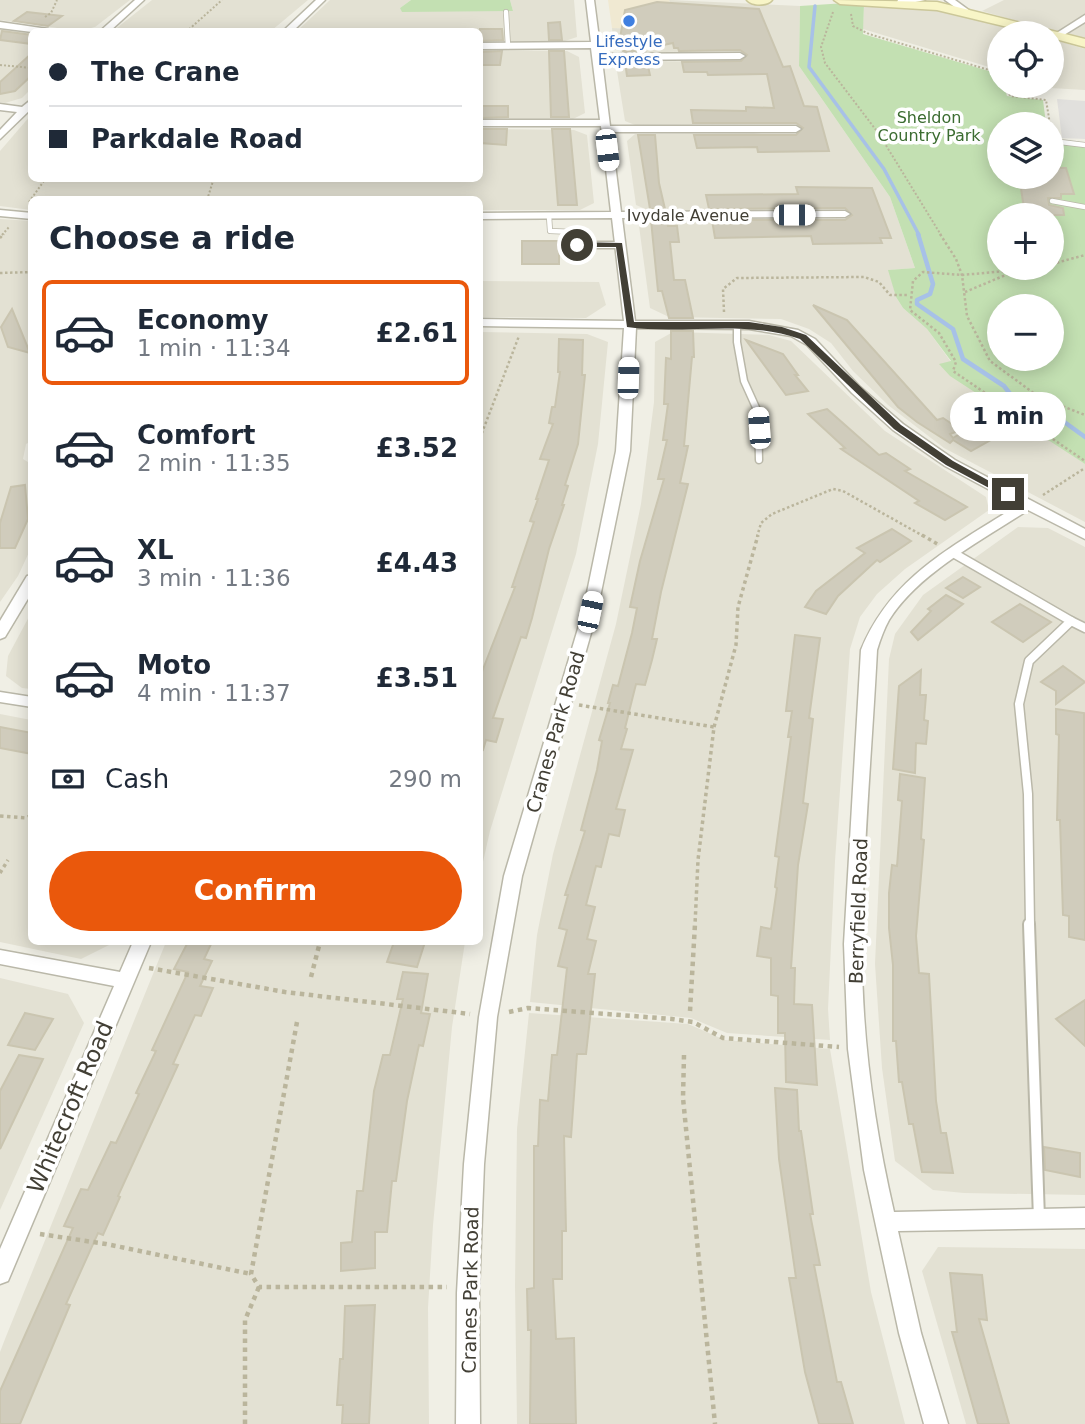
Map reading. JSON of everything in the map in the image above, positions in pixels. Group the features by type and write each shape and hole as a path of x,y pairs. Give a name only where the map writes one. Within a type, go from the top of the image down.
{"street":[{"path":"108,28 140,0"},
{"path":"290,28 321,0"},
{"name":"Cranes Park Road","path":"468,1424 468,1287 474,1164 488,1017 513,876 590,612 623,451 630,325 590,0"},
{"path":"756,0 766,0"},
{"path":"842,3 921,0"},
{"path":"949,0 966,11"},
{"path":"901,2 966,11 1003,21"},
{"path":"1064,28 1085,18"},
{"path":"0,25 28,29"},
{"path":"1064,37 1085,43"},
{"path":"483,46 740,56"},
{"path":"0,107 28,106"},
{"path":"0,136 28,106"},
{"path":"483,123 796,129"},
{"path":"0,213 28,216"},
{"name":"Ivydale Avenue","path":"483,216 845,214"},
{"path":"483,323 766,326 803,337 898,427 950,463 1085,535"},
{"name":"Berryfield Road","path":"936,1424 910,1333 874,1170 858,1049 853,944 869,650 884,616 903,594 955,554 1027,505"},
{"path":"0,634 28,586"},
{"path":"0,697 28,701"},
{"name":"Whitecroft Road","path":"0,1274 141,945"},
{"path":"0,957 124,980"},
{"path":"885,1222 1085,1218"}],"lane":[{"path":"506,12 508,46"},
{"path":"1064,142 1085,145"},
{"path":"1052,201 1085,208"},
{"path":"549,216 550,231 575,232 577,245 620,245"},
{"path":"730,325 737,342 744,381 758,412 759,460"},
{"path":"955,554 1085,628"},
{"path":"1039,1219 1027,847 1028,794 1019,704 1029,660 1071,621"}],"path":[{"path":"190,28 222,0"},
{"path":"987,69 869,34 853,26 842,3 832,13 821,47 825,63 879,134 949,249 962,275 967,316 990,361 1039,397 1085,415"},
{"path":"0,65 28,68"},
{"path":"1028,98 1045,100 1048,112"},
{"path":"1064,260 1085,254"},
{"path":"0,273 28,272"},
{"path":"987,274 923,272 913,281 910,310 939,333 956,362 953,371 1085,461"},
{"path":"730,325 723,289 737,278 864,276 878,282 890,295 910,295"},
{"path":"965,292 994,280"},
{"path":"483,430 524,324"},
{"path":"1027,505 1085,468"},
{"path":"690,1011 698,860 714,727 736,645 738,607 761,523 772,514 833,489 843,491 955,554"},
{"path":"563,702 714,727"},
{"path":"0,816 28,817"},
{"path":"0,873 8,860"},
{"path":"311,978 319,945"},
{"path":"259,1287 251,1274 298,1022"},
{"path":"684,1055 682,1098 715,1424"},
{"path":"18,1230 106,1244 251,1274"},
{"path":"259,1287 468,1287"},
{"path":"245,1424 245,1320 259,1287"}],"shaded area":[{"path":"0,0 130,0 91,28 57,28 0,20"},
{"path":"152,0 308,0 275,28 117,28"},
{"path":"330,0 411,0 400,8 513,11 510,0 574,0 577,37 565,41 483,42 483,28 300,28"},
{"path":"608,0 669,0 679,30 612,28"},
{"path":"669,0 800,6 799,66 890,197 915,268 889,270 896,297 903,308 927,329 951,362 940,365 1085,464 1085,522 944,448 888,405 853,371 831,343 809,329 781,319 669,317 650,308 639,226 656,221 796,219 826,220 843,224 865,210 827,206 822,209 650,211 636,205 627,141 635,134 754,133 795,138 814,127 785,121 776,124 635,125 625,121 616,65 626,61 753,62 746,50 624,53 614,49 612,28 679,30"},
{"path":"1004,0 1085,0 1085,40 1064,34 1064,21 1018,21 982,11"},
{"path":"864,4 937,11 987,23 987,66 863,29"},
{"path":"0,29 28,33 28,92 22,98 0,102"},
{"path":"1064,43 1085,49 1085,90 1064,89"},
{"path":"483,50 567,51 579,57 585,113 571,120 483,119"},
{"path":"1057,99 1085,101 1085,139 1064,138 1064,112 1059,112"},
{"path":"28,118 28,182 483,182 483,129 574,130 587,135 594,203 580,210 483,210 483,196 28,196 28,210 0,206 0,151"},
{"path":"0,219 28,221 28,443 23,459 28,462 28,554 18,576 0,602"},
{"path":"483,281 599,282 606,305 586,318 483,317"},
{"path":"483,332 587,334 608,342 598,444 576,554 490,831 483,862"},
{"path":"673,332 769,335 791,341 885,431 986,497 989,510 905,569 877,594 860,617 850,649 835,861 828,1009 830,1040 727,1033 691,1018 530,1002 537,935 553,854 616,624 641,504 654,402 655,342"},
{"path":"1018,527 1048,528 1085,547 1085,1195 933,1190 895,1161 882,1068 875,964 889,659 895,634 923,595"},
{"path":"28,619 28,689 22,688 6,676 8,656"},
{"path":"0,714 28,719 28,945 109,945 81,959 0,942"},
{"path":"165,945 465,945 452,1027 433,1225 428,1308 429,1424 0,1424 0,1352"},
{"path":"0,978 68,994 84,1023 0,1210"},
{"path":"529,1013 688,1024 725,1040 830,1049 871,1292 905,1424 517,1424 517,1129"},
{"path":"938,1247 1085,1249 1085,1424 966,1424 922,1271"}],"green space":[{"path":"411,0 510,0 513,11 402,12 400,8"},
{"name":"Sheldon Country Park","path":"864,4 863,34 987,70 987,98 1043,100 1044,112 987,112 987,189 1064,189 1064,144 1085,147 1085,464 950,376 939,364 951,361 927,329 903,308 896,297 888,270 915,268 890,197 799,66 800,6"}],"building":[{"path":"657,2 759,9 783,67 790,66 804,106 817,107 829,151 758,152 757,147 697,148 694,135 796,135 803,128 796,123 693,123 691,110 746,111 746,107 774,108 767,74 708,75 707,72 684,72 682,62 741,61 747,55 740,50 679,51 674,48 673,43 644,49 645,51 618,49 625,10"},
{"path":"27,12 62,16 48,26 14,21"},
{"path":"560,22 562,40 549,40 548,23"},
{"path":"483,29 502,29 503,40 483,41"},
{"path":"2,31 28,34 28,44 0,40"},
{"path":"502,51 500,65 483,65 483,52"},
{"path":"549,51 564,51 569,117 551,117"},
{"path":"28,57 28,79 15,91 0,94 0,82"},
{"path":"625,62 647,62 650,75 627,76"},
{"path":"483,106 508,106 508,117 483,118"},
{"path":"483,129 507,129 506,145 483,143"},
{"path":"552,129 570,129 577,205 558,205"},
{"path":"638,135 655,135 659,183 665,209 650,209"},
{"path":"1066,168 1074,194 1048,198 1049,203 1023,203 1021,189 1064,189"},
{"path":"796,187 872,188 891,238 880,238 882,243 813,244 811,236 715,238 712,220 845,220 852,215 845,208 709,209 706,195 798,194"},
{"path":"651,220 667,220 668,226 677,226 679,242 670,242 674,280 685,280 693,318 669,318 662,291 658,291"},
{"path":"522,241 559,241 559,264 522,264"},
{"path":"813,305 847,320 937,420 943,418 961,430 950,434 953,438 968,429 989,441 971,451 953,440 950,443 917,422 898,407"},
{"path":"12,309 28,352 8,347 1,327"},
{"path":"671,331 693,331 694,357 684,446 688,446 680,483 688,484 661,592 652,639 657,639 652,660 645,685 636,684 625,728 627,729 621,749 633,750 616,809 625,810 619,836 609,834 601,867 596,866 586,905 595,907 587,939 596,941 588,974 595,974 586,1054 577,1054 571,1137 564,1136 566,1231 562,1231 562,1279 553,1279 556,1339 574,1338 576,1424 530,1424 531,1330 528,1330 527,1289 534,1288 534,1146 538,1146 540,1100 548,1101 552,1055 557,1055 567,968 558,966 567,930 559,928 568,895 565,895 585,831 581,830 597,770 602,741 599,740 608,703 613,685 618,686 632,633 637,608 630,607 640,561 664,479 658,479 667,440 663,440 668,404 664,404 666,358 671,359"},
{"path":"559,339 583,340 582,375 585,375 578,444 565,485 568,486 564,505 549,549 526,638 521,637 493,718 503,719 496,742 486,740 483,750 483,669 515,587 512,587 534,522 530,521 549,460 540,459 553,424 549,423 552,407 555,407"},
{"path":"746,340 783,354 808,391 786,395"},
{"path":"827,409 879,455 886,453 910,469 905,471 967,507 945,520 915,503 919,501 841,449 845,448 808,414"},
{"path":"25,485 28,519 15,548 0,548 0,523 11,487"},
{"path":"892,529 911,541 880,562 877,560 838,596 826,614 805,607 816,591 865,553 857,548"},
{"path":"963,577 980,587 963,598 946,588"},
{"path":"946,595 963,604 918,640 911,632 931,611 928,609"},
{"path":"1020,604 1051,622 1023,642 992,622"},
{"path":"795,635 820,638 809,718 813,719 803,803 808,804 798,865 791,968 795,968 794,1004 812,1005 817,1085 786,1082 785,1033 778,1033 778,996 771,995 771,958 757,956 761,927 771,929 777,888 779,857 775,856 791,737 788,737 792,711 786,711"},
{"path":"1063,666 1085,682 1056,704 1056,691 1041,682"},
{"path":"921,670 920,695 926,695 924,720 928,721 926,744 916,743 915,773 893,769 899,686"},
{"path":"1056,709 1084,713 1085,940 1069,937 1069,916 1063,915 1060,820 1057,820 1059,735 1056,734"},
{"path":"0,727 28,732 28,753 0,748"},
{"path":"900,774 925,778 921,839 924,840 916,936 919,973 929,974 936,1101 941,1133 946,1133 953,1173 922,1172 913,1124 909,1124 902,1082 899,1082 896,1041 893,1041 889,893 892,865 897,866 902,801 898,800"},
{"path":"186,945 211,945 204,959 212,961 200,986 213,988 201,1016 195,1015 173,1064 178,1065 118,1196 120,1197 103,1235 98,1233 66,1304 70,1305 20,1424 0,1424 0,1391 73,1228 64,1226 81,1189 88,1190 111,1142 116,1143 156,1051 152,1050 188,972 174,969"},
{"path":"393,945 424,945 417,967 387,962"},
{"path":"403,972 428,974 421,1013 430,1014 423,1046 419,1045 407,1101 396,1181 392,1181 387,1232 375,1232 375,1268 341,1271 341,1243 352,1242 357,1191 363,1191 374,1091 383,1055 390,1055 403,999 397,999"},
{"path":"1085,1000 1085,1046 1056,1019"},
{"path":"25,1013 53,1019 35,1050 8,1045"},
{"path":"19,1055 43,1059 0,1149 0,1091"},
{"path":"775,1088 797,1090 799,1131 820,1265 814,1265 837,1382 841,1382 853,1424 819,1424 805,1372 789,1278 796,1278 779,1159"},
{"path":"1044,1147 1080,1153 1080,1177 1045,1170"},
{"path":"950,1273 982,1275 987,1320 979,1319 1009,1424 978,1424 952,1332 957,1332"},
{"path":"375,1305 369,1424 342,1424 343,1405 337,1405 340,1359 343,1359 345,1306"}],"waterway":[{"path":"815,6 809,67 884,169 919,235"},
{"path":"918,234 933,284 930,294 917,300 917,304 953,329 963,359 1004,386 1011,395 1028,406 1056,416 1085,437"}],"place":[{"name":"Lifestyle Express","path":"629,21"}],"route":[{"path":"577,245 620,245 630,325 766,326 803,337 898,427 950,463 1008,494"}]}
